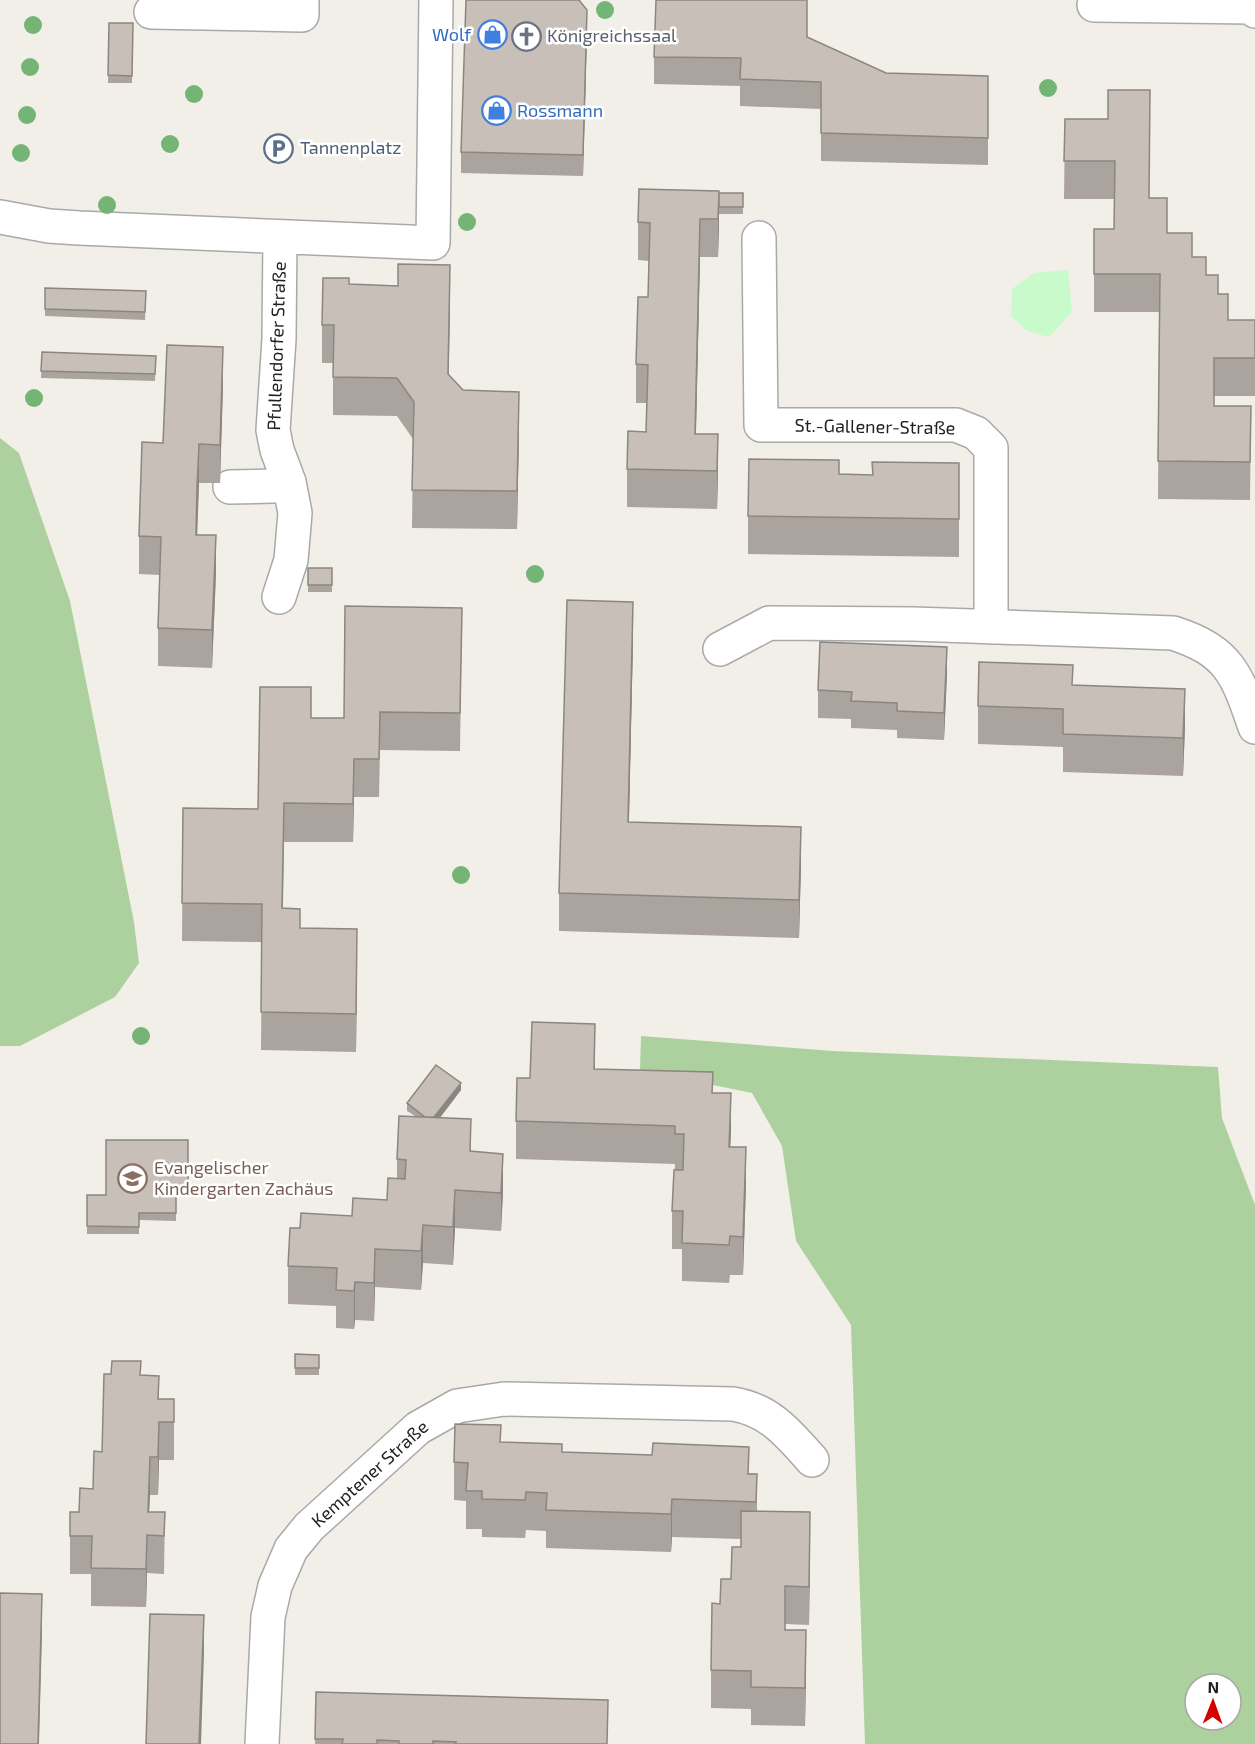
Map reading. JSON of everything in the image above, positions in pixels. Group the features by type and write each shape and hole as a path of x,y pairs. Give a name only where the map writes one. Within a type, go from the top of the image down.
{"street":[{"path":"151,12 302,15 302,0"},
{"name":"Pfullendorfer Straße","path":"0,217 49,226 433,243 436,0"},
{"path":"1114,3 1253,7 1255,11"},
{"name":"Pfullendorfer Straße","path":"279,597 299,562 295,513 289,482 277,450 273,430 279,339 280,237"},
{"name":"St.-Gallener-Straße","path":"759,238 761,425 956,425 976,434 991,448 991,627"},
{"path":"230,487 274,486 289,482"},
{"path":"720,649 770,623 1173,633 1196,640 1213,650 1228,665 1243,692 1255,727"},
{"name":"Kemptener Straße","path":"262,1744 270,1607 275,1586 291,1549 309,1527 407,1437 444,1411 471,1402 504,1400 734,1404 750,1407 780,1424 812,1460"}],"green space":[{"path":"1068,270 1072,312 1049,337 1027,331 1011,316 1012,289 1034,273"},
{"path":"0,438 19,453 70,601 134,922 139,963 115,997 20,1046 0,1046"},
{"path":"641,1036 833,1051 1218,1067 1222,1118 1255,1205 1255,1744 865,1744 851,1325 796,1241 782,1146 752,1093 640,1070"}],"building":[{"path":"466,0 579,0 587,10 583,155 461,152"},
{"path":"656,0 807,0 807,37 886,73 988,76 988,138 821,133 821,82 740,79 741,58 654,57"},
{"path":"109,23 133,23 132,76 108,75"},
{"path":"1108,90 1150,90 1149,198 1167,198 1167,233 1192,233 1192,257 1206,257 1206,275 1218,275 1218,294 1228,294 1228,320 1255,320 1255,358 1214,358 1214,406 1251,406 1250,462 1158,461 1160,274 1094,274 1094,229 1114,229 1115,161 1064,161 1065,119 1108,119"},
{"path":"639,189 719,191 718,219 700,219 695,434 718,434 717,471 627,469 628,431 646,432 648,365 636,364 638,297 648,297 650,223 638,222"},
{"path":"719,193 743,193 743,207 719,207"},
{"path":"398,264 450,265 448,374 463,390 519,392 517,491 412,490 414,402 397,378 333,377 334,325 322,325 323,278 349,278 349,284 398,286"},
{"path":"45,288 146,291 145,312 45,309"},
{"path":"167,345 223,347 220,445 199,444 197,487 196,535 216,535 212,630 158,628 161,537 139,536 142,442 163,443"},
{"path":"42,352 156,356 155,374 41,371"},
{"path":"749,459 839,460 839,474 873,475 872,462 959,463 959,519 748,516"},
{"path":"308,568 332,568 332,585 308,585"},
{"path":"567,600 633,602 628,822 801,827 799,900 559,893"},
{"path":"345,606 462,608 460,713 380,712 379,759 354,759 353,804 284,803 282,908 300,909 300,928 357,929 356,1014 261,1012 262,904 182,903 183,808 258,809 260,687 311,687 311,718 344,718"},
{"path":"820,642 947,647 944,713 897,711 897,703 851,701 852,692 818,690"},
{"path":"979,662 1073,665 1072,685 1185,689 1183,738 1063,734 1063,709 978,706"},
{"path":"532,1022 595,1024 594,1069 713,1072 712,1093 731,1093 729,1147 746,1147 743,1237 730,1236 729,1245 682,1243 683,1211 672,1211 674,1170 683,1170 684,1134 675,1134 675,1126 516,1121 517,1078 530,1078"},
{"path":"436,1065 461,1083 434,1117 425,1117 407,1103"},
{"path":"399,1116 471,1119 470,1151 503,1154 501,1193 455,1190 453,1227 423,1225 421,1251 375,1249 374,1283 355,1282 354,1291 336,1290 337,1268 288,1266 290,1228 300,1228 301,1213 352,1216 353,1198 387,1200 388,1178 405,1179 406,1160 397,1159"},
{"path":"106,1140 188,1140 188,1186 176,1186 176,1213 139,1213 139,1227 87,1226 87,1195 106,1195"},
{"path":"295,1354 319,1355 319,1368 295,1368"},
{"path":"112,1361 141,1361 140,1375 159,1376 158,1399 174,1399 174,1422 159,1422 158,1457 150,1457 148,1512 165,1512 164,1536 147,1535 146,1569 91,1568 92,1536 70,1536 70,1512 79,1512 80,1488 93,1489 94,1451 102,1452 104,1374 111,1374"},
{"path":"455,1424 501,1425 500,1442 562,1444 562,1452 652,1455 653,1443 749,1447 748,1474 757,1474 756,1502 672,1499 671,1514 546,1510 547,1493 526,1492 525,1500 482,1499 482,1491 466,1491 468,1463 454,1462"},
{"path":"741,1511 810,1512 809,1587 785,1586 785,1630 806,1630 805,1688 751,1687 751,1671 711,1670 712,1603 720,1604 721,1579 731,1579 732,1547 741,1547"},
{"path":"0,1593 42,1594 38,1744 0,1744"},
{"path":"150,1614 204,1615 199,1744 146,1744"},
{"path":"316,1692 608,1700 607,1744 455,1744 456,1742 433,1741 433,1744 399,1744 399,1741 377,1740 377,1744 342,1744 343,1739 315,1739"}],"place":[{"name":"Wolf","path":"492,35"},
{"name":"Königreichssaal","path":"526,36"},
{"name":"Rossmann","path":"496,111"},
{"name":"Tannenplatz","path":"279,148"},
{"name":"Evangelischer Kindergarten Zachäus","path":"133,1178"}]}
